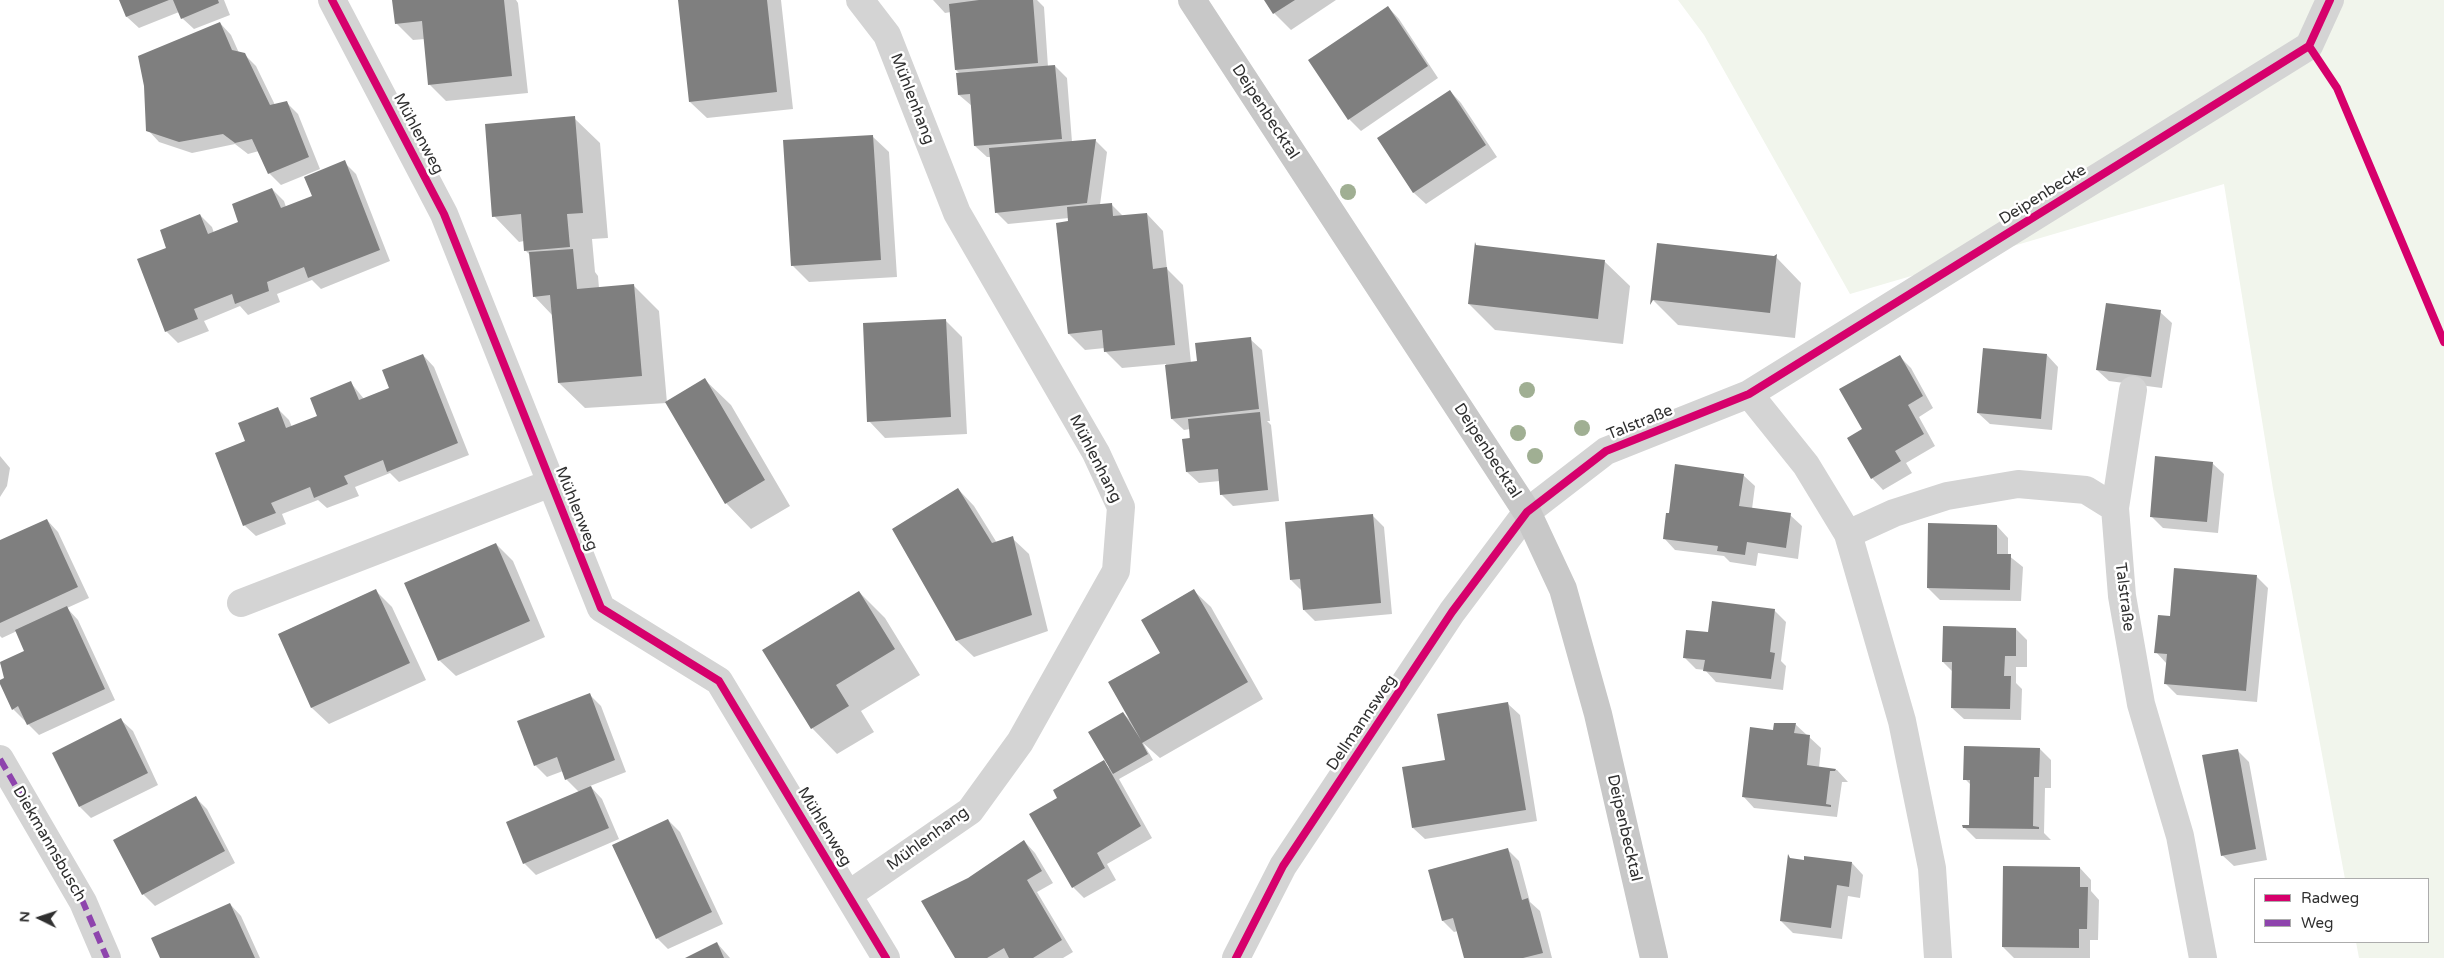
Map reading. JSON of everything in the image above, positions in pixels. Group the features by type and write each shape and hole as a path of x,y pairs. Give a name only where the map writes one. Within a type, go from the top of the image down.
{"main road":[{"name":"Deipenbecktal","path":"1192,0 1527,512 1563,589 1598,714 1654,958"}],"street":[{"name":"Mühlenweg","path":"332,0 444,214 601,608 719,681 886,958"},
{"name":"Mühlenhang","path":"848,895 970,811 1020,742 1116,571 1121,507 1096,453 957,213 888,34 860,0"},
{"name":"Deipenbecke","path":"1749,394 2309,46 2330,0"},
{"name":"Talstraße","path":"2133,390 2115,508 2122,596 2141,704 2180,836 2203,958"},
{"name":"Talstraße","path":"1527,512 1606,451 1749,394"},
{"path":"1749,394 1806,465 1848,534 1902,721 1932,868 1938,958"},
{"name":"Mühlenweg","path":"241,603 551,484"},
{"path":"1848,534 1894,513 1947,496 2018,484 2086,490 2115,508"},
{"name":"Dellmannsweg","path":"1236,958 1283,866 1452,612 1527,512"},
{"name":"Diekmannsbusch","path":"0,759 83,902 107,958"}],"shaded area":[{"path":"1678,0 2444,0 2444,958 2359,958 2356,943 2429,943 2429,878 2345,878 2273,489 2224,184 1850,294 1704,35"}],"building":[{"path":"119,0 169,0 126,17"},
{"path":"173,0 218,0 219,3 181,19"},
{"path":"392,0 504,0 512,76 428,85 422,21 395,24"},
{"path":"678,0 767,0 777,92 689,102"},
{"path":"979,0 1033,0 1038,63 955,70 949,4"},
{"path":"1264,0 1295,0 1273,14"},
{"path":"1388,6 1428,66 1348,120 1308,60"},
{"path":"220,22 232,50 245,53 270,105 287,101 309,157 268,174 252,139 235,143 223,134 179,142 146,131 144,86 138,56"},
{"path":"1055,65 1062,139 974,146 970,94 958,95 956,73"},
{"path":"1450,90 1486,145 1413,193 1377,138"},
{"path":"575,116 583,213 567,214 570,247 524,251 521,214 492,217 485,124"},
{"path":"873,135 881,260 791,266 783,140"},
{"path":"1096,139 1087,203 995,213 989,148"},
{"path":"345,160 380,250 308,278 304,267 267,282 269,291 235,304 232,294 194,309 198,319 165,332 137,259 166,248 160,230 200,214 208,234 238,222 232,204 272,188 281,208 312,196 304,177"},
{"path":"1112,203 1113,216 1147,213 1153,269 1167,267 1175,345 1104,352 1102,330 1068,334 1056,223 1068,221 1067,207"},
{"path":"1475,242 1476,245 1605,260 1598,319 1468,304"},
{"path":"1657,243 1774,256 1777,254 1770,313 1653,300 1650,305"},
{"path":"573,249 577,289 634,284 642,376 558,383 550,295 533,297 529,252"},
{"path":"2106,303 2161,310 2151,377 2096,370"},
{"path":"946,319 951,417 867,422 863,323"},
{"path":"1251,337 1259,409 1171,419 1165,365 1197,361 1195,343"},
{"path":"1983,348 2047,354 2041,419 1977,413"},
{"path":"423,354 458,443 387,472 383,460 344,476 348,484 314,498 310,487 271,503 276,513 243,526 215,453 245,441 238,423 278,407 286,428 317,416 310,398 351,381 359,400 389,388 382,370"},
{"path":"1900,355 1923,396 1908,405 1924,434 1895,451 1901,461 1871,479 1847,438 1862,429 1839,389"},
{"path":"705,378 765,480 725,504 665,402"},
{"path":"1260,412 1268,490 1220,495 1218,469 1186,472 1182,439 1190,438 1188,419"},
{"path":"2155,456 2213,462 2207,522 2150,517"},
{"path":"1675,464 1744,474 1739,506 1791,513 1786,548 1747,542 1745,555 1717,551 1718,546 1663,539 1666,513 1669,513"},
{"path":"958,488 992,543 1013,536 1032,615 956,641 892,529"},
{"path":"1373,514 1381,603 1303,610 1300,579 1290,580 1285,522"},
{"path":"47,519 78,587 0,623 0,540"},
{"path":"1928,523 1997,525 1997,554 2011,554 2010,590 1927,588"},
{"path":"496,543 530,621 438,661 404,583"},
{"path":"2174,568 2257,575 2246,691 2164,684 2167,654 2154,653 2158,615 2170,616"},
{"path":"376,589 410,663 311,708 278,634"},
{"path":"1194,589 1248,682 1142,743 1148,754 1113,774 1088,732 1123,712 1141,740 1108,682 1160,653 1141,620"},
{"path":"859,591 895,649 836,685 849,706 811,729 762,650"},
{"path":"1712,601 1775,609 1770,652 1775,653 1771,679 1703,671 1705,660 1683,658 1686,630 1708,632"},
{"path":"67,606 105,689 27,725 18,706 12,710 0,684 0,680 4,678 0,662 24,651 15,630"},
{"path":"1943,626 2016,628 2016,656 2005,656 2004,676 2011,676 2010,709 1951,708 1952,662 1942,662"},
{"path":"590,693 615,760 565,780 557,757 534,766 517,721"},
{"path":"1508,702 1526,810 1412,828 1402,767 1445,760 1437,714"},
{"path":"121,718 148,773 79,807 52,753"},
{"path":"1774,723 1796,723 1794,733 1810,735 1807,765 1836,769 1835,771 1830,771 1826,804 1831,805 1831,807 1742,797 1750,727 1773,730"},
{"path":"1964,746 2040,748 2039,777 2034,777 2033,826 2039,827 2039,829 1963,828 1962,825 1969,825 1970,780 1963,780"},
{"path":"2238,749 2256,849 2221,856 2202,755"},
{"path":"1104,760 1141,826 1097,853 1105,868 1072,888 1029,814 1057,798 1053,790"},
{"path":"591,786 609,828 523,864 506,822"},
{"path":"196,796 225,851 142,895 113,840"},
{"path":"668,819 712,912 656,939 612,845"},
{"path":"1024,840 1042,871 1027,880 1062,940 1033,958 1009,958 1004,948 987,958 955,958 921,901 968,878"},
{"path":"1508,848 1522,900 1528,898 1543,953 1523,958 1464,958 1453,918 1442,921 1428,870"},
{"path":"1788,854 1790,858 1804,860 1804,856 1852,862 1849,887 1837,885 1831,928 1780,921"},
{"path":"2003,866 2080,867 2080,887 2088,887 2087,929 2079,929 2079,948 2002,947"},
{"path":"230,903 255,958 160,958 151,938"},
{"path":"717,942 724,958 685,958"}],"marked path":[{"path":"0,759 83,902 107,958"}],"cycle path":[{"path":"332,0 444,214 601,608 719,681 886,958"},
{"path":"1236,958 1283,866 1452,612 1527,512 1606,451 1749,394 2309,46 2330,0"},
{"path":"2309,46 2337,88 2444,342"}]}
